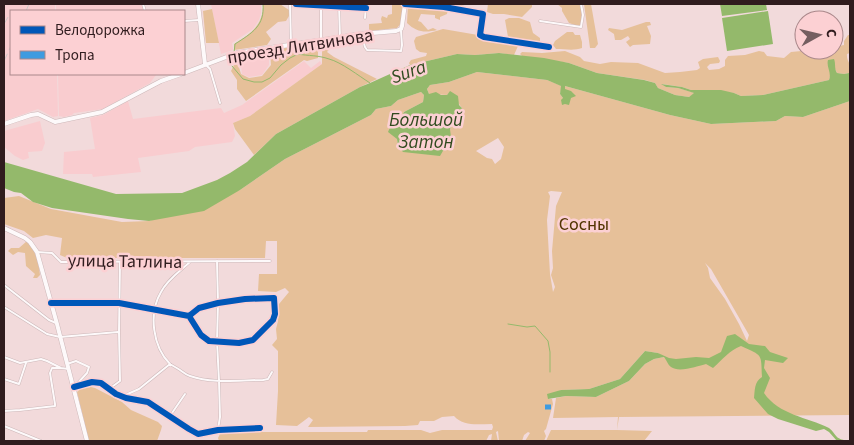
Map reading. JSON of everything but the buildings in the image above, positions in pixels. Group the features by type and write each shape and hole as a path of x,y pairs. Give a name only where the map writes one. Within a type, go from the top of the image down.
{"main road":[{"path":"198,4 205,64"},
{"path":"400,29 406,4"},
{"name":"проезд Литвинова","path":"185,72 237,53 400,29"},
{"name":"проезд Литвинова","path":"4,124 35,114 42,115 55,122 102,112 161,81 177,75"},
{"path":"4,228 25,238 37,252 87,441"}],"street":[{"path":"290,4 291,44"},
{"path":"296,4 366,8"},
{"path":"321,4 321,40"},
{"path":"365,18 366,4"},
{"path":"406,4 444,7 483,14 480,35 484,37 549,46"},
{"path":"540,21 581,27 583,15 581,4"},
{"path":"339,5 340,38"},
{"path":"185,21 200,20"},
{"name":"проезд Литвинова","path":"361,34 367,50 401,51 400,29"},
{"path":"205,64 210,69 220,103"},
{"name":"улица Татлина","path":"37,252 52,253 61,262 270,261"},
{"path":"217,261 217,341 220,417 218,430"},
{"path":"109,389 120,381 120,262"},
{"path":"190,262 160,292 154,309 153,327 159,347 170,364 188,376 219,381 263,380 268,378 272,372"},
{"path":"4,285 48,320 57,324"},
{"path":"52,303 119,303 188,316 201,334 209,341 239,342 253,340 274,320 274,298 245,299 218,303 198,308 188,316"},
{"path":"4,307 47,334 60,336 119,332"},
{"path":"4,356 20,363 47,360 61,368"},
{"path":"68,364 76,361 89,367 87,373 74,387"},
{"path":"4,379 18,384 26,363"},
{"path":"122,396 139,389 170,364"},
{"path":"4,411 54,406 56,404 50,373 52,368 69,369"},
{"path":"74,387 92,382 101,383 116,394 148,402 198,434 218,430 260,428"},
{"path":"170,416 185,394"},
{"path":"4,426 41,441"}],"shaded area":[{"path":"4,4 55,4 55,10 10,10 10,75 57,75 58,116 53,117 38,109 4,121"},
{"path":"56,4 143,4 144,10 56,10"},
{"path":"211,4 261,4 259,20 253,29 232,43 233,50 221,54"},
{"path":"269,51 269,65 262,75 249,77 242,74 241,56"},
{"path":"304,61 311,68 320,61 322,64 250,116 233,123 235,136 232,142 195,147 189,151 138,158 141,172 93,177 92,174 63,174 64,152 95,149 90,118 103,115 128,101 133,119 221,108 224,113 242,105"},
{"path":"58,75 156,75 150,83 103,109 74,113 64,117 59,116"},
{"path":"40,121 45,143 42,151 28,152 29,158 23,160 4,147 4,131"}],"green space":[{"path":"263,4 280,4 289,10 289,16 286,21 278,22 266,32 271,39 267,45 234,50 234,44 255,28 263,11"},
{"path":"392,4 403,4 402,22 397,28 369,31 369,24 382,23 382,16 387,18 388,15 392,14"},
{"path":"408,4 468,4 461,6 449,5 447,14 440,17 440,20 435,18 435,15 421,14 418,21 428,30 433,28 437,30 425,31 417,30 407,23"},
{"path":"488,4 532,4 532,7 522,17 487,12"},
{"path":"557,4 581,4 581,25 569,23 562,8"},
{"path":"584,4 591,4 598,44 595,48 590,48"},
{"path":"212,9 219,43 206,43 203,11"},
{"path":"519,18 530,22 533,33 540,38 540,43 524,42 508,37 505,20"},
{"path":"650,22 651,25 647,26 651,36 650,44 633,45 630,47 626,42 630,39 628,36 621,40 615,40 614,34 608,30 609,28 622,30"},
{"path":"443,29 478,35 484,38 504,40 517,43 518,46 514,55 499,53 457,54 410,65 411,60 426,56 427,53 416,49 414,41 416,37"},
{"path":"567,32 580,35 582,48 573,50 556,49 553,45 555,41"},
{"path":"850,35 850,53 847,54 850,67 849,73 837,73 834,64 829,80 763,95 741,96 734,93 691,90 662,84 666,87 695,93 689,97 675,95 658,88 655,83 645,80 597,73 569,63 522,56 520,54 522,52 565,51 580,57 584,61 600,64 611,62 638,63 665,73 697,70 700,68 698,62 703,59 718,57 719,63 710,64 707,67 709,70 719,69 725,66 725,60 728,56 745,55 759,51 764,52 767,56 784,58 794,52 794,60 844,60 844,41"},
{"path":"336,41 327,52 377,79 276,134 254,155 235,129 233,123 250,116 322,64 322,45"},
{"path":"318,44 318,58 304,60 246,101 237,89 237,80 231,71 234,65 238,64 241,74 249,78 262,76 271,65 270,50"},
{"name":"Сосны","path":"477,72 547,80 562,86 560,94 563,98 562,105 565,86 670,115 711,124 776,121 785,116 803,117 850,101 850,415 619,417 617,430 618,417 553,418 556,398 566,396 596,397 629,381 645,364 654,359 664,357 658,353 645,351 620,379 589,389 561,390 548,399 552,399 553,404 544,431 546,436 544,441 525,441 530,433 528,432 524,435 522,441 499,441 498,431 496,432 498,441 491,441 492,434 489,435 486,441 219,441 220,434 225,432 421,430 430,433 442,430 492,430 493,427 492,424 462,422 454,416 442,417 434,421 420,421 418,425 405,426 308,427 313,420 309,417 297,426 276,425 278,351 272,345 277,339 276,329 279,304 289,292 285,288 276,292 258,291 259,274 277,274 277,241 266,241 265,258 67,258 60,255 62,238 46,235 33,238 24,231 4,224 4,198 19,196 51,209 122,222 149,221 240,190 285,159 371,115 376,109 391,106 398,100 421,92 424,95 423,102 404,112 399,121 391,125 398,146 450,129 462,108 450,92 447,95 429,94 427,89 430,85 449,82","holes":["498,138 504,147 501,159 495,164 492,159 476,151","548,192 562,192 556,206 551,275 555,287 553,292 550,274 547,220 550,196","705,263 711,269 749,335 747,341 725,299 710,278"]},
{"path":"27,241 38,261 40,275 37,278 33,278 35,274 26,266 25,253 18,252 13,255 8,251 11,248 19,248"},
{"path":"91,387 122,402 131,410 158,422 162,426 157,441 89,441 77,392 80,389"},
{"path":"551,430 652,431 644,441 546,441"}],"water":[{"path":"720,4 766,4 767,10 722,16"},
{"path":"768,11 773,44 727,51 722,18"},
{"path":"499,53 544,58 569,63 597,73 644,80 655,83 658,88 675,95 689,97 694,93 678,88 666,87 661,84 691,90 721,90 741,96 763,95 829,80 828,60 834,60 837,73 844,74 850,71 850,101 803,117 785,116 776,121 711,124 670,115 565,86 565,89 571,91 576,96 571,98 569,105 562,105 561,86 547,80 477,72 449,82 430,85 427,89 429,94 436,92 441,95 447,95 450,91 458,96 459,105 462,108 450,129 451,137 440,156 403,152 398,146 397,139 388,132 391,125 399,121 404,112 423,102 424,95 421,92 398,100 391,106 376,109 371,115 285,159 240,190 204,211 149,221 128,219 52,208 33,202 21,193 4,188 4,162 116,194 182,193 230,173 247,162 276,134 360,87 410,65 457,54"},
{"path":"735,334 749,344 765,346 770,352 788,358 783,363 765,360 764,368 770,378 764,393 770,400 785,411 829,428 838,438 847,441 837,441 824,429 816,431 768,414 754,398 756,384 762,377 761,359 757,354 741,346 713,368 706,364 674,369 664,357 654,359 645,364 629,381 596,397 566,396 548,399 547,394 561,390 589,389 620,379 645,351 676,359 709,358 721,352 727,336"}],"waterway":[{"path":"234,53 235,44 252,32 260,23 263,4"},
{"path":"232,66 243,79 262,82 270,78 281,65 298,54 317,56 339,63 370,83"},
{"path":"231,63 233,56"},
{"path":"508,324 527,327 535,326 548,341 550,372"}],"railway":[{"path":"26,10 29,4"},
{"path":"4,24 10,14"},
{"path":"4,61 10,48"}],"marked path":[{"path":"545,407 551,407"}],"cycle path":[{"path":"296,4 366,8"},
{"path":"405,4 444,7 483,14 480,35 549,47"},
{"path":"51,303 119,303 189,316 201,335 209,341 239,343 253,340 273,320 275,314 274,298 245,299 218,303 199,308 189,316"},
{"path":"74,387 92,382 101,383 116,394 148,402 198,434 218,430 260,428"}],"water label":[{"name":"Sura","path":"408,71"},
{"name":"Большой Затон","path":"426,130"}]}
